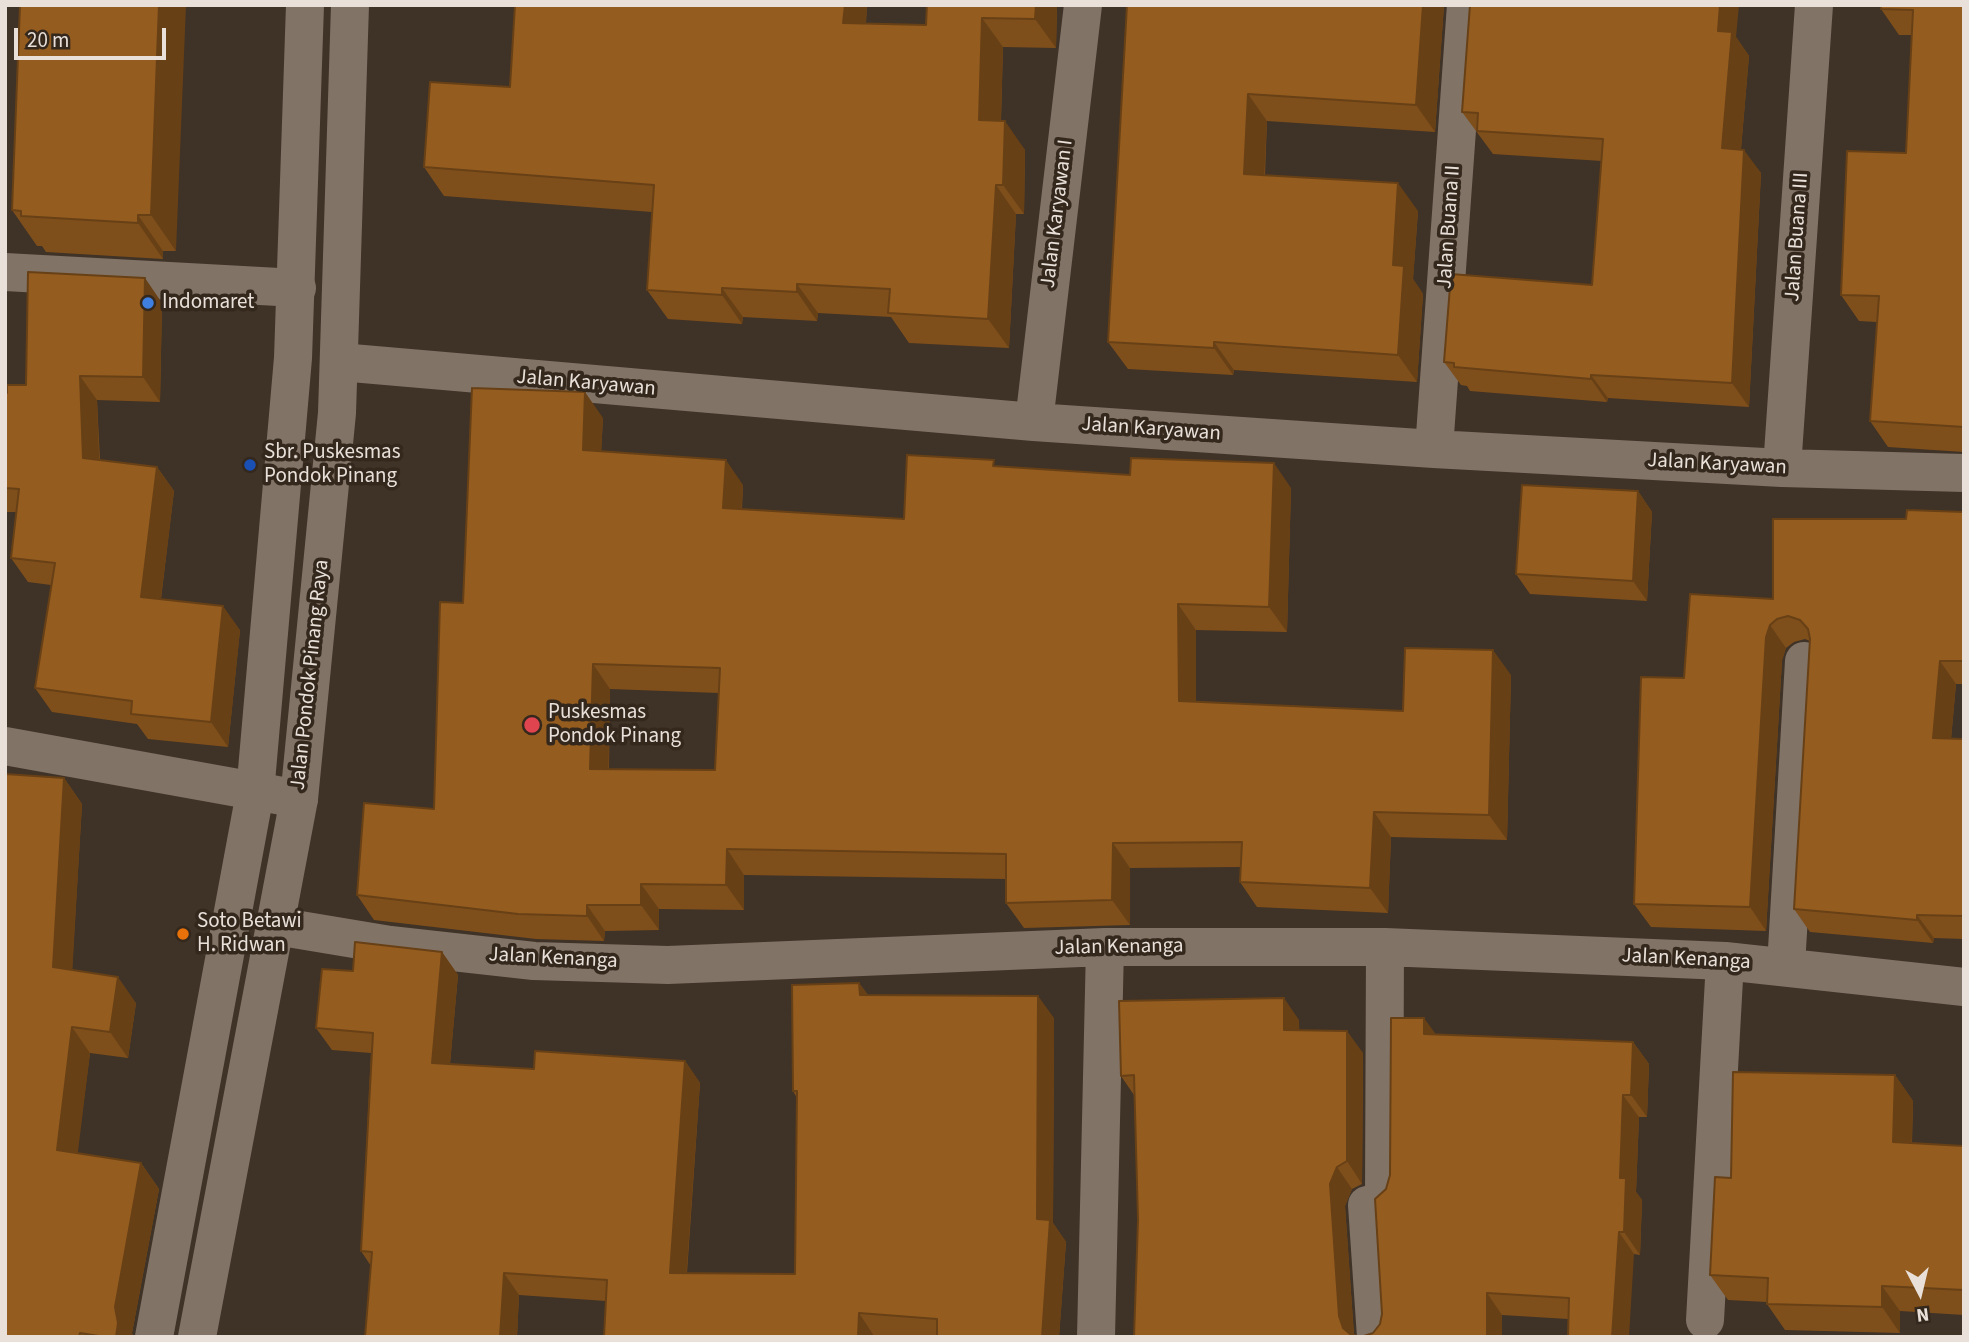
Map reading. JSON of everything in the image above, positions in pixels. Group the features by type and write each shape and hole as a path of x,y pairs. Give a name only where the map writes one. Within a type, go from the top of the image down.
{"street":[{"name":"Jalan Pondok Pinang Raya","path":"154,1337 234,919 255,793 293,358 305,5"},
{"name":"Jalan Pondok Pinang Raya","path":"197,1337 299,799 340,362 350,5"},
{"name":"Jalan Karyawan I","path":"1034,422 1083,5"},
{"name":"Jalan Buana II","path":"1434,449 1466,5"},
{"name":"Jalan Buana III","path":"1783,468 1814,5"},
{"path":"5,272 297,288"},
{"name":"Jalan Karyawan","path":"293,358 1034,422 1434,449 1783,468 1964,473"},
{"path":"1786,966 1804,661"},
{"path":"5,746 299,799"},
{"name":"Jalan Kenanga","path":"234,919 390,945 534,961 668,965 1105,947 1385,947 1725,961 1964,987"},
{"path":"1096,1337 1105,947"},
{"path":"1376,1337 1367,1205 1382,1201 1384,1197 1385,947"},
{"path":"1705,1320 1725,961"}],"building":[{"path":"20,5 159,5 151,215 138,215 138,223 21,216 21,211 12,210"},
{"path":"515,5 845,5 843,23 926,25 927,5 1036,5 1035,19 982,18 979,120 1005,121 1003,185 996,185 988,319 888,313 890,289 797,284 797,292 722,288 722,295 647,290 654,185 424,167 430,82 510,87"},
{"path":"1127,5 1423,5 1416,105 1248,94 1244,174 1398,183 1393,265 1404,266 1398,355 1214,342 1214,348 1108,342"},
{"path":"1470,5 1720,5 1718,31 1732,32 1722,148 1744,150 1732,383 1591,375 1591,379 1454,367 1454,363 1444,362 1451,274 1592,285 1603,139 1477,131 1478,113 1462,112"},
{"path":"1881,5 1964,5 1964,427 1870,421 1879,296 1841,295 1847,151 1906,153 1913,10 1881,9"},
{"path":"28,272 145,278 143,377 80,376 83,458 157,467 141,597 223,606 211,722 131,714 132,701 35,688 55,563 11,558 19,489 5,488 5,393 7,385 26,385"},
{"path":"472,388 585,392 583,450 726,460 723,508 904,519 907,455 994,460 993,466 1130,475 1131,458 1274,463 1269,607 1178,604 1179,701 1403,711 1405,648 1493,650 1489,815 1374,812 1370,888 1240,882 1242,842 1113,843 1112,900 1006,903 1006,854 727,849 726,885 641,884 641,905 587,905 587,916 518,914 357,895 364,803 434,809 440,602 463,603","holes":["593,664 720,668 715,770 590,769"]},
{"path":"1522,485 1638,491 1633,581 1516,574"},
{"path":"1907,510 1964,512 1964,661 1940,661 1933,738 1964,739 1964,916 1917,915 1917,920 1794,909 1810,639 1808,629 1800,620 1788,616 1777,619 1770,625 1766,637 1750,907 1634,904 1641,677 1684,678 1690,594 1773,599 1773,519 1906,519"},
{"path":"5,774 64,778 53,967 118,977 110,1032 72,1027 57,1150 141,1163 115,1307 118,1323 116,1337 80,1333 79,1337 5,1337"},
{"path":"355,942 442,952 432,1063 534,1069 535,1051 685,1061 670,1273 795,1274 797,1091 793,1091 792,985 859,983 860,995 1038,996 1037,1219 1050,1220 1042,1337 937,1337 937,1319 859,1313 858,1337 604,1337 607,1280 504,1273 500,1337 365,1337 372,1252 361,1251 373,1033 316,1028 322,969 353,971"},
{"path":"1284,998 1284,1030 1347,1031 1347,1161 1337,1167 1330,1184 1339,1316 1343,1328 1350,1334 1361,1337 1134,1337 1138,1220 1134,1075 1121,1076 1119,1001"},
{"path":"1391,1018 1424,1018 1424,1034 1633,1042 1631,1095 1623,1095 1620,1178 1626,1178 1624,1232 1619,1232 1612,1337 1568,1337 1569,1298 1487,1293 1487,1337 1361,1337 1373,1333 1380,1324 1382,1314 1375,1199 1386,1189 1390,1175"},
{"path":"1733,1072 1895,1075 1893,1142 1964,1146 1964,1290 1882,1286 1882,1307 1767,1304 1768,1278 1710,1275 1715,1177 1731,1178"}],"place":[{"name":"Indomaret","path":"148,303"},
{"name":"Sbr. Puskesmas Pondok Pinang","path":"250,465"},
{"name":"Puskesmas Pondok Pinang","path":"532,725"},
{"name":"Soto Betawi H. Ridwan","path":"183,934"}]}
